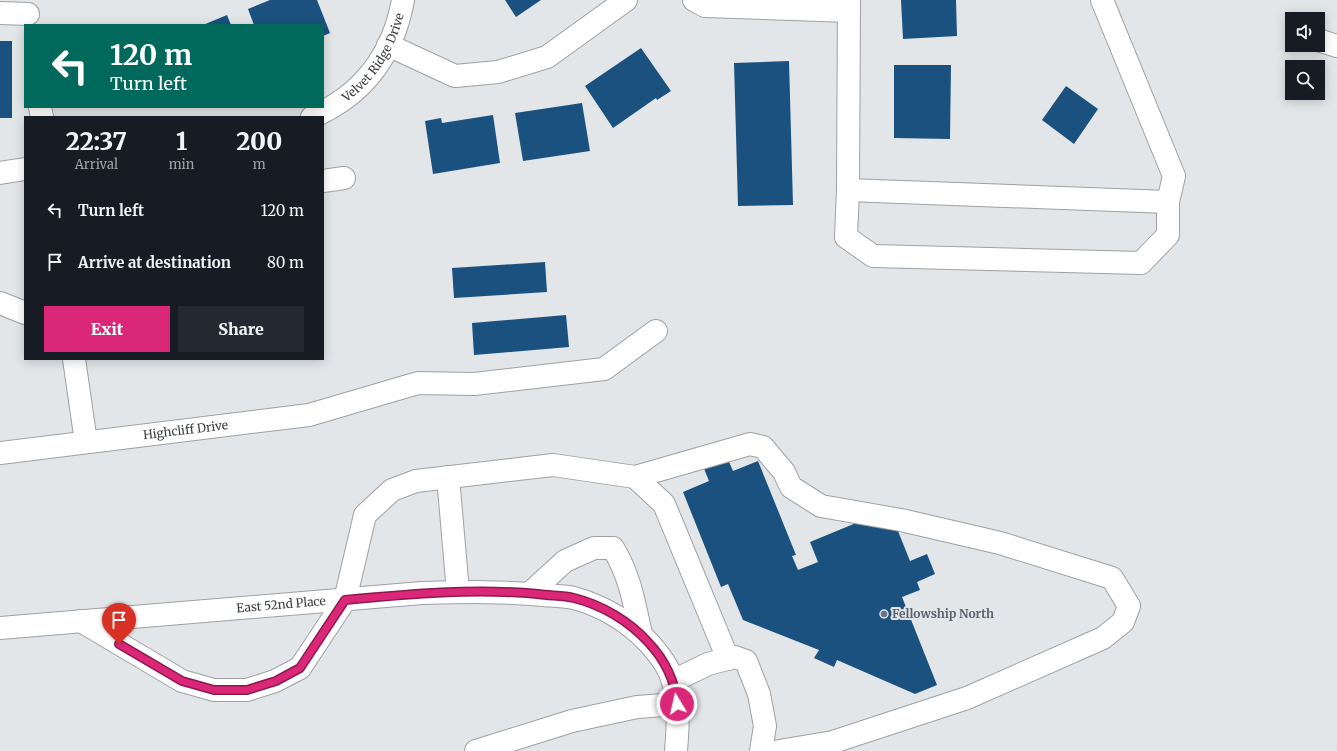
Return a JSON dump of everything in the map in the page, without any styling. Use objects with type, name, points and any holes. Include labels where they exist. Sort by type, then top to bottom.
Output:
[{"type":"street","name":"Velvet Ridge Drive","points":[[314,116],[348,97],[367,79],[380,61],[388,45],[395,29],[403,0]]},
{"type":"street","points":[[388,45],[455,76],[498,72],[547,57],[626,0]]},
{"type":"street","points":[[694,0],[705,6],[849,5],[848,190],[846,237],[873,256],[1141,263],[1168,235],[1168,202],[1174,176],[1102,0]]},
{"type":"street","points":[[0,13],[28,13]]},
{"type":"street","points":[[1325,42],[1337,46]]},
{"type":"street","points":[[0,173],[24,169]]},
{"type":"street","points":[[324,181],[344,178]]},
{"type":"street","points":[[848,190],[1168,202]]},
{"type":"street","points":[[0,303],[24,313]]},
{"type":"street","name":"Highcliff Drive","points":[[0,453],[309,414],[418,383],[474,384],[604,370],[656,331]]},
{"type":"street","points":[[74,360],[86,442]]},
{"type":"street","points":[[81,621],[182,681],[214,690],[247,690],[276,681],[300,668],[345,600],[366,515],[392,490],[416,481],[553,465],[635,478],[750,444],[763,447],[784,472],[792,487],[821,506],[901,520],[992,541],[1112,578],[1128,606],[1123,622],[1103,638],[967,698],[834,742],[779,751]]},
{"type":"street","points":[[448,477],[458,592]]},
{"type":"street","points":[[635,478],[664,504],[728,659]]},
{"type":"street","points":[[530,594],[565,561],[594,548],[613,548],[623,564],[631,585],[641,634]]},
{"type":"street","name":"East 52nd Place","points":[[0,628],[458,592],[530,594],[573,598],[596,606],[627,622],[658,652],[673,680],[677,704],[678,727],[676,751]]},
{"type":"street","points":[[673,680],[708,664],[735,657],[746,661],[759,694],[765,726],[761,751]]},
{"type":"street","points":[[476,751],[572,721],[637,707],[677,704]]},
{"type":"building","points":[[270,0],[317,0],[330,33],[324,36],[324,24],[254,24],[248,9]]},
{"type":"building","points":[[505,0],[541,0],[516,17]]},
{"type":"building","points":[[901,0],[956,0],[957,36],[903,39]]},
{"type":"building","points":[[227,15],[231,24],[205,24]]},
{"type":"building","points":[[0,41],[12,41],[12,118],[0,118]]},
{"type":"building","points":[[641,48],[671,91],[657,100],[656,98],[613,128],[585,86]]},
{"type":"building","points":[[789,61],[793,205],[738,206],[734,63]]},
{"type":"building","points":[[894,65],[951,65],[950,139],[894,138]]},
{"type":"building","points":[[1066,86],[1098,109],[1074,144],[1042,120]]},
{"type":"building","points":[[582,103],[590,151],[523,161],[515,113]]},
{"type":"building","points":[[493,115],[500,163],[433,174],[425,121],[441,118],[442,123]]},
{"type":"building","points":[[545,262],[547,292],[454,298],[452,268]]},
{"type":"building","points":[[566,315],[569,347],[474,355],[472,323]]},
{"type":"building","points":[[727,457],[733,471],[758,461],[796,555],[792,556],[798,570],[818,562],[810,542],[873,516],[896,526],[910,561],[927,554],[935,574],[917,582],[920,590],[902,597],[937,685],[915,694],[837,660],[834,667],[814,658],[819,650],[743,620],[728,584],[721,587],[683,492],[709,481],[703,466]]},
{"type":"place","name":"Fellowship North","points":[[884,614]]},
{"type":"route","points":[[119,644],[182,681],[214,690],[247,690],[276,681],[300,668],[345,600],[422,593],[476,591],[516,592],[559,596],[573,598],[596,606],[627,622],[641,634],[658,652],[671,675],[677,704]]}]
